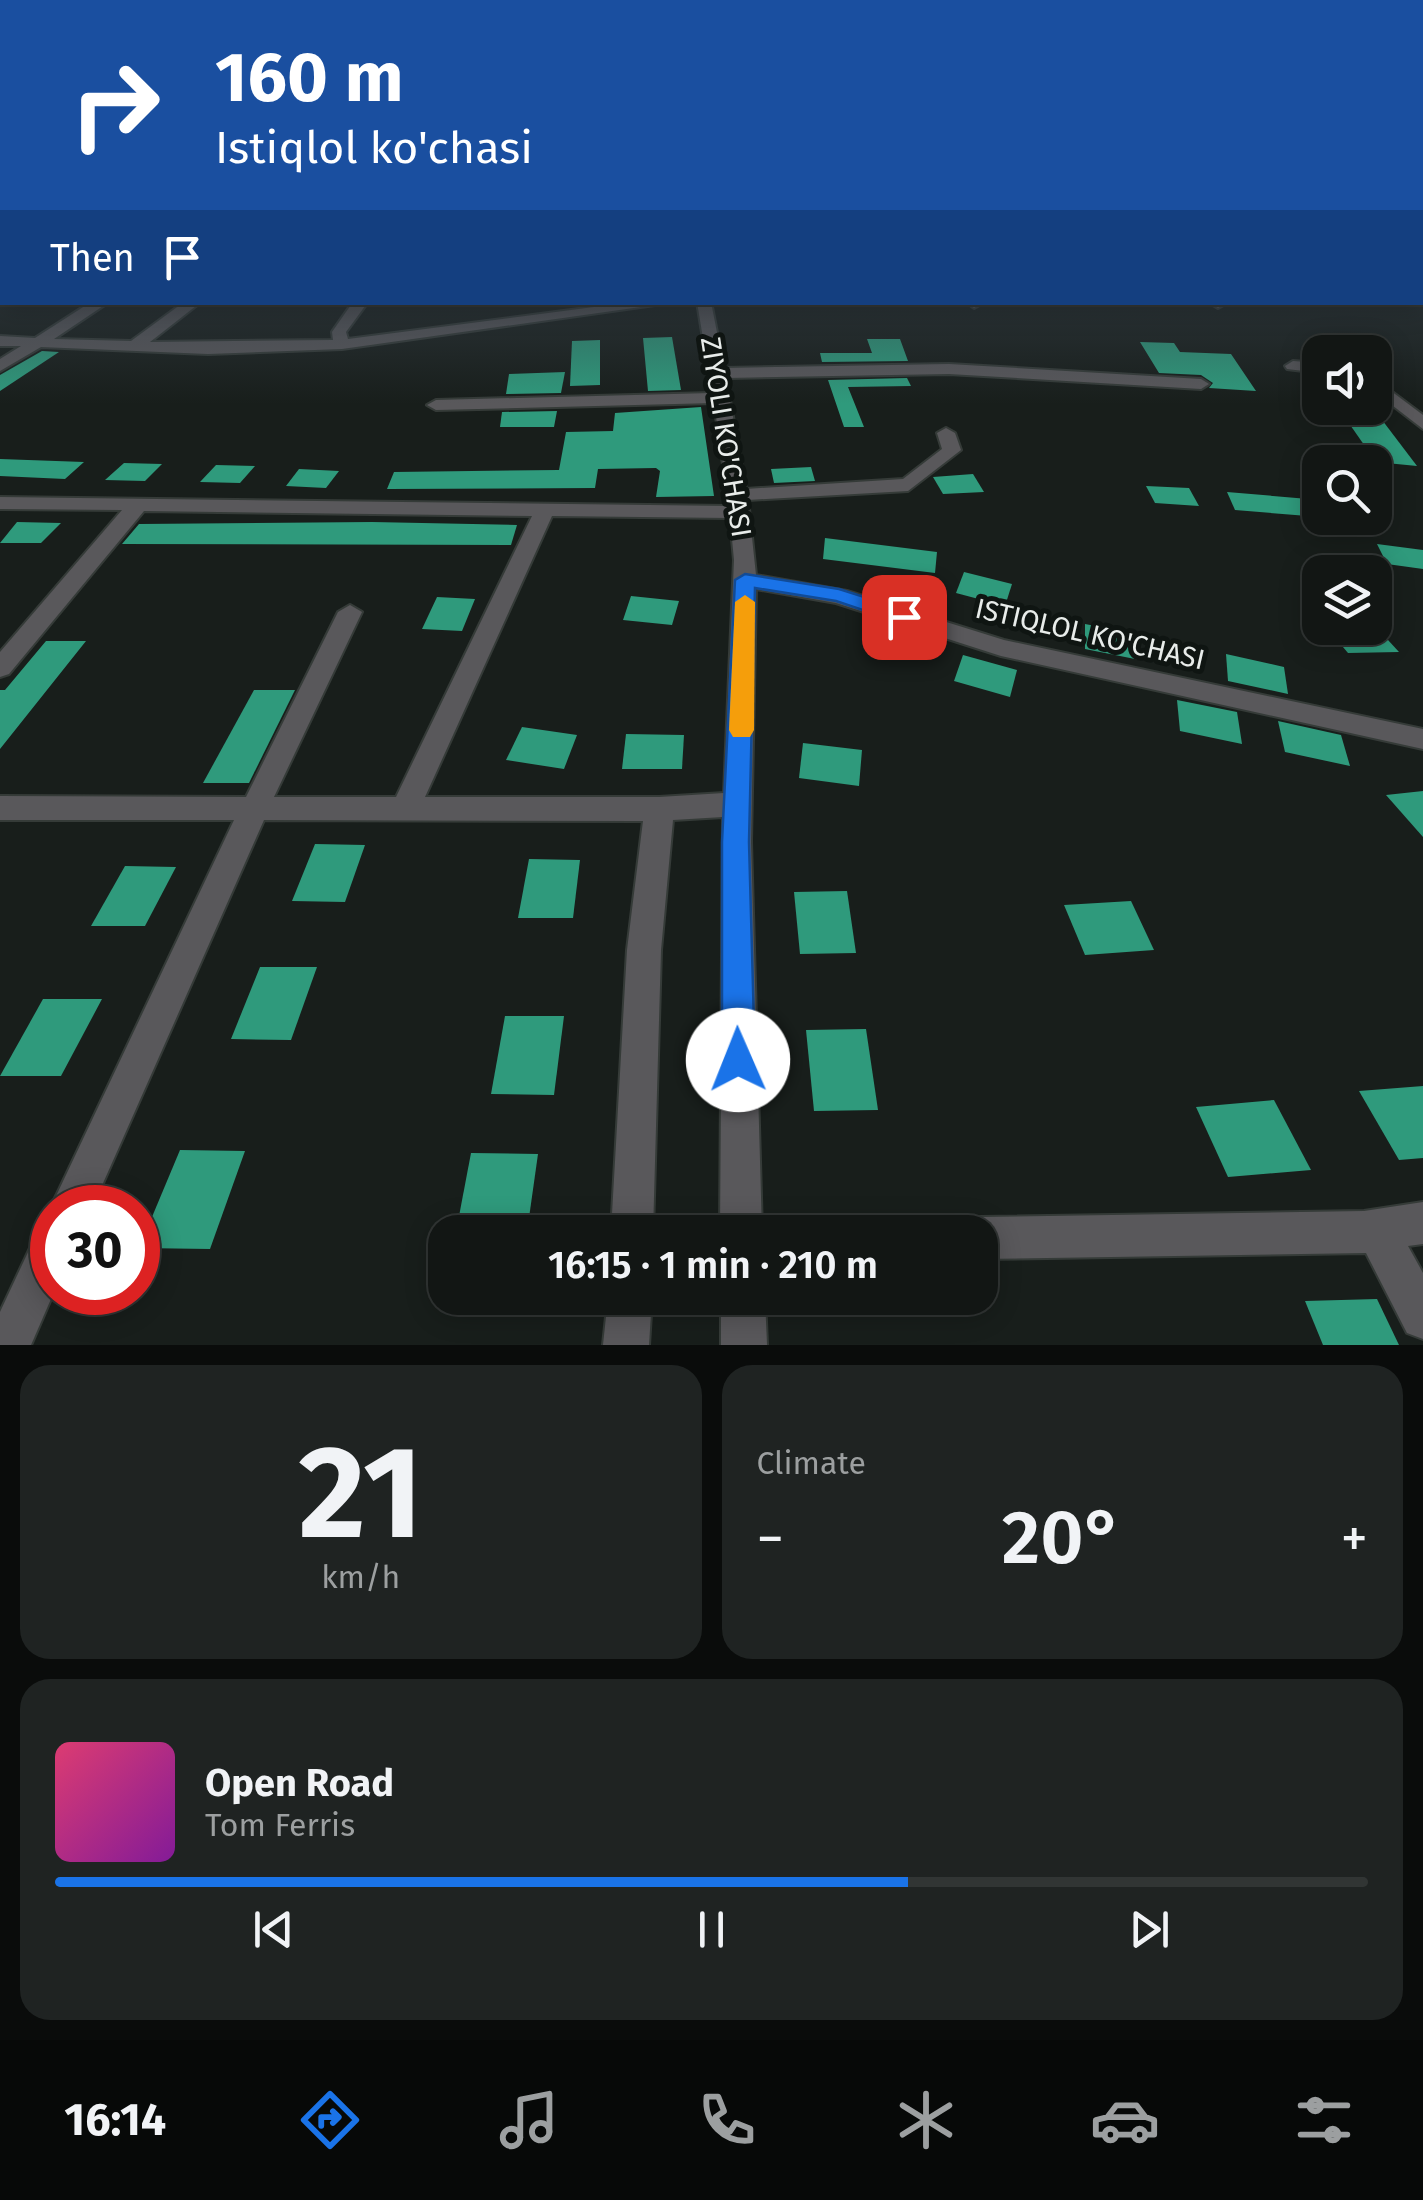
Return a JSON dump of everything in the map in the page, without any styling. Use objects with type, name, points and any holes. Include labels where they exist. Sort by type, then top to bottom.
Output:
[{"type":"street","points":[[0,366],[97,305]]},
{"type":"street","points":[[136,346],[190,305]]},
{"type":"street","points":[[342,344],[340,332],[359,305]]},
{"type":"street","points":[[0,341],[208,348],[342,344],[645,305]]},
{"type":"street","name":"ZIYOLI KO'CHASI","points":[[705,305],[739,504],[745,580],[737,804],[741,1215]]},
{"type":"street","points":[[1293,366],[1302,367]]},
{"type":"street","points":[[436,405],[949,369],[1201,384]]},
{"type":"street","points":[[1392,398],[1423,424]]},
{"type":"street","points":[[0,503],[544,510],[739,504],[908,484],[952,450],[946,433]]},
{"type":"street","points":[[0,668],[138,505]]},
{"type":"street","points":[[405,808],[544,510]]},
{"type":"street","name":"ISTIQLOL KO'CHASI","points":[[745,580],[839,596],[1001,648],[1423,739]]},
{"type":"street","points":[[82,1185],[255,807],[350,612]]},
{"type":"street","points":[[0,808],[659,809],[737,804]]},
{"type":"street","points":[[633,1215],[644,950],[659,809]]},
{"type":"street","points":[[998,1238],[1378,1230],[1423,1223]]},
{"type":"street","points":[[1378,1230],[1423,1317]]},
{"type":"street","points":[[8,1345],[30,1296]]},
{"type":"street","points":[[626,1345],[629,1315]]},
{"type":"street","points":[[743,1315],[744,1345]]},
{"type":"building","points":[[672,337],[681,390],[648,391],[643,338]]},
{"type":"building","points":[[867,339],[900,339],[908,361],[822,362],[820,353],[872,353]]},
{"type":"building","points":[[600,340],[600,385],[570,386],[572,341]]},
{"type":"building","points":[[1140,342],[1174,343],[1180,352],[1231,354],[1256,391],[1209,388],[1213,383],[1201,375],[1159,373]]},
{"type":"building","points":[[42,351],[59,352],[0,391],[0,375]]},
{"type":"building","points":[[565,372],[561,393],[506,394],[509,374]]},
{"type":"building","points":[[907,378],[911,386],[848,387],[864,427],[844,427],[828,380]]},
{"type":"building","points":[[701,407],[714,496],[656,497],[660,471],[656,468],[598,469],[595,488],[387,489],[394,472],[559,470],[566,432],[613,431],[615,413]]},
{"type":"building","points":[[557,411],[554,427],[500,427],[502,412]]},
{"type":"building","points":[[1350,425],[1386,425],[1417,466],[1392,464],[1392,445],[1364,445]]},
{"type":"building","points":[[0,459],[84,462],[65,479],[0,476]]},
{"type":"building","points":[[124,463],[162,464],[145,481],[105,480]]},
{"type":"building","points":[[216,465],[255,466],[240,483],[200,482]]},
{"type":"building","points":[[811,467],[815,481],[774,483],[771,469]]},
{"type":"building","points":[[299,469],[339,471],[326,488],[286,486]]},
{"type":"building","points":[[973,474],[984,492],[943,494],[933,477]]},
{"type":"building","points":[[1146,486],[1189,488],[1199,506],[1155,503]]},
{"type":"building","points":[[1227,492],[1302,498],[1302,516],[1235,510]]},
{"type":"building","points":[[17,522],[61,523],[41,543],[0,543]]},
{"type":"building","points":[[139,524],[517,525],[511,545],[122,544]]},
{"type":"building","points":[[825,538],[937,552],[935,573],[823,559]]},
{"type":"building","points":[[1377,544],[1423,550],[1423,569],[1392,565],[1392,555],[1382,555]]},
{"type":"building","points":[[964,572],[1012,584],[1005,606],[956,593]]},
{"type":"building","points":[[631,596],[679,601],[672,625],[623,620]]},
{"type":"building","points":[[437,597],[475,599],[462,631],[422,629]]},
{"type":"building","points":[[1085,624],[1138,634],[1140,660],[1085,649]]},
{"type":"building","points":[[46,641],[86,641],[0,749],[0,690],[5,690]]},
{"type":"building","points":[[1392,644],[1399,652],[1348,653],[1341,645]]},
{"type":"building","points":[[1226,654],[1284,667],[1288,694],[1228,681]]},
{"type":"building","points":[[963,655],[1017,670],[1010,697],[954,681]]},
{"type":"building","points":[[254,690],[295,690],[249,783],[203,783]]},
{"type":"building","points":[[1177,700],[1237,712],[1242,744],[1180,731]]},
{"type":"building","points":[[1278,721],[1341,735],[1350,766],[1285,752]]},
{"type":"building","points":[[522,727],[577,735],[564,769],[506,760]]},
{"type":"building","points":[[626,734],[684,735],[682,769],[622,769]]},
{"type":"building","points":[[803,743],[862,750],[859,786],[799,778]]},
{"type":"building","points":[[1423,791],[1423,837],[1386,795]]},
{"type":"building","points":[[315,844],[365,845],[345,902],[292,901]]},
{"type":"building","points":[[529,859],[580,860],[573,918],[518,918]]},
{"type":"building","points":[[125,866],[176,867],[145,926],[91,926]]},
{"type":"building","points":[[847,891],[856,953],[800,954],[794,892]]},
{"type":"building","points":[[1131,901],[1154,950],[1085,955],[1064,905]]},
{"type":"building","points":[[260,967],[317,967],[291,1040],[231,1039]]},
{"type":"building","points":[[43,999],[102,999],[61,1076],[0,1076]]},
{"type":"building","points":[[505,1016],[564,1016],[554,1095],[491,1094]]},
{"type":"building","points":[[866,1029],[878,1110],[814,1111],[806,1030]]},
{"type":"building","points":[[1423,1086],[1423,1158],[1399,1160],[1359,1091]]},
{"type":"building","points":[[1274,1100],[1311,1170],[1228,1177],[1196,1107]]},
{"type":"building","points":[[180,1150],[245,1151],[210,1249],[160,1248],[160,1198]]},
{"type":"building","points":[[471,1153],[538,1154],[529,1215],[459,1215]]},
{"type":"building","points":[[1377,1299],[1399,1345],[1323,1345],[1305,1301]]},
{"type":"slow traffic","points":[[742,730],[745,602]]},
{"type":"route","points":[[738,1060],[736,842],[745,580],[839,596],[904,617]]}]
